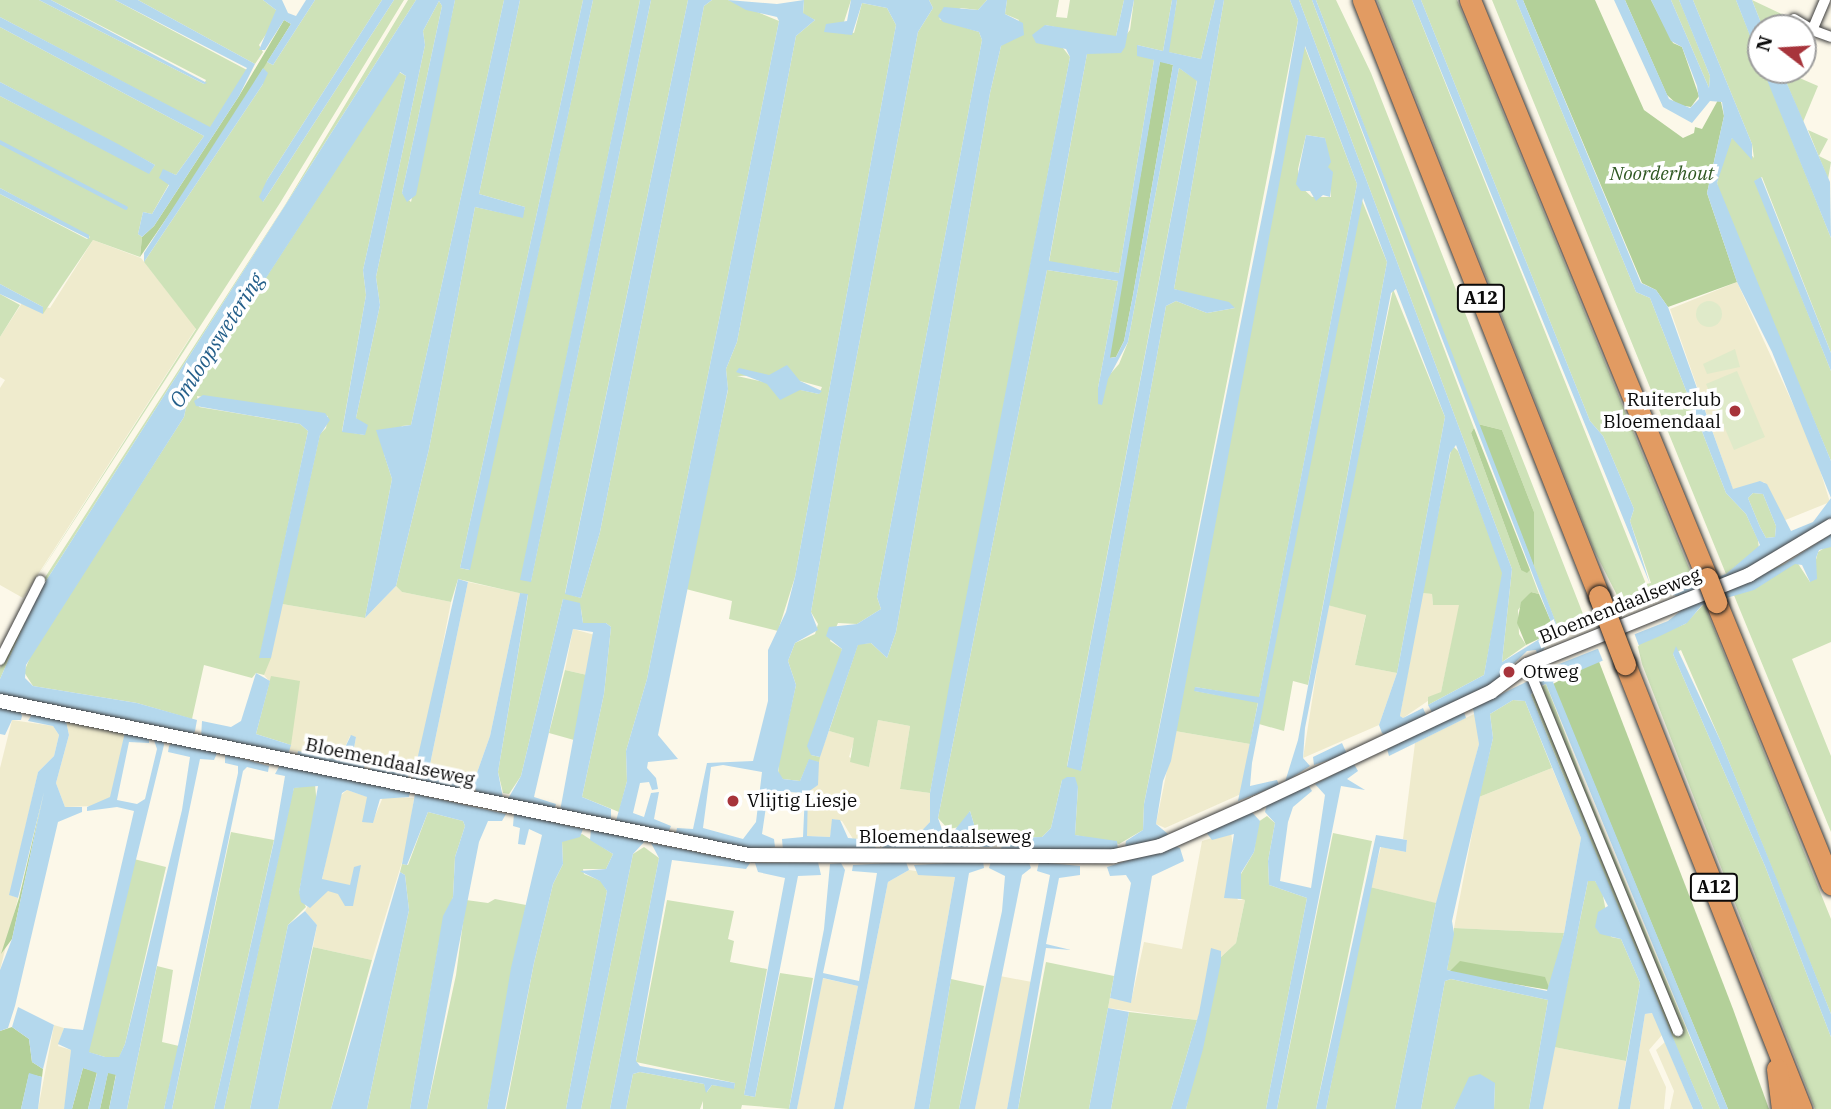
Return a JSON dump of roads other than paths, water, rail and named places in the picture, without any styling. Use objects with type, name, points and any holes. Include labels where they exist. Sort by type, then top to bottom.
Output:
[{"type":"highway","name":"A12","points":[[1363,0],[1801,1109]]},
{"type":"highway","points":[[1470,0],[1831,884]]},
{"type":"highway","name":"A12","points":[[1772,1032],[1782,1109]]},
{"type":"street","points":[[1817,18],[1825,0]]},
{"type":"street","name":"Bloemendaalseweg","points":[[1,701],[748,855],[1114,856],[1160,846],[1256,803],[1491,692],[1537,661],[1749,575],[1831,526]]},
{"type":"street","points":[[0,660],[40,582]]},
{"type":"street","points":[[1537,661],[1678,1031]]},
{"type":"water","points":[[39,0],[51,0],[207,83],[204,84]]},
{"type":"water","points":[[115,0],[138,0],[255,64],[239,96],[154,226],[142,237],[138,234],[143,212],[152,214],[169,185],[159,178],[163,169],[176,175],[204,136],[0,27],[0,17],[210,127],[247,68]]},
{"type":"water","points":[[263,0],[282,0],[288,13],[296,16],[306,0],[315,0],[273,65],[267,62],[291,24],[284,20],[265,50],[259,50],[276,10]]},
{"type":"water","points":[[382,0],[394,0],[263,202],[259,197],[267,180]]},
{"type":"water","name":"Omloopswetering","points":[[416,0],[455,0],[416,195],[407,202],[402,193],[442,6],[439,1],[423,31],[425,45],[376,277],[380,305],[356,418],[368,425],[365,435],[342,432],[366,295],[363,270],[406,76],[400,72],[188,398],[184,417],[26,665],[25,678],[33,686],[137,703],[197,720],[195,731],[192,736],[0,697],[0,679],[37,595]]},
{"type":"water","points":[[504,0],[520,0],[479,194],[525,207],[523,218],[475,207],[429,449],[396,586],[365,618],[392,479],[376,430],[411,425]]},
{"type":"water","points":[[583,0],[593,0],[470,570],[460,568]]},
{"type":"water","points":[[640,0],[651,0],[531,582],[520,580]]},
{"type":"water","points":[[688,0],[712,0],[704,6],[600,532],[581,598],[565,594]]},
{"type":"water","points":[[728,0],[777,4],[804,0],[803,13],[815,20],[796,36],[737,342],[726,369],[728,389],[658,735],[678,759],[648,762],[647,768],[656,778],[658,789],[652,790],[649,782],[640,783],[633,813],[644,817],[651,793],[659,792],[654,819],[671,826],[668,833],[616,821],[627,781],[626,751],[647,679],[779,21],[777,17],[746,10]]},
{"type":"water","points":[[851,0],[929,0],[933,8],[918,32],[840,445],[811,612],[818,630],[795,643],[788,661],[796,685],[778,771],[783,779],[800,781],[809,759],[819,762],[818,785],[808,792],[807,836],[830,837],[832,819],[840,820],[848,838],[871,840],[876,848],[783,851],[782,839],[803,837],[805,793],[773,791],[767,800],[762,834],[774,839],[775,847],[757,850],[676,833],[677,828],[693,829],[707,763],[753,761],[768,701],[768,650],[786,612],[795,577],[896,25],[887,8],[862,3],[852,35],[824,32],[826,24],[847,21]],"holes":[[[723,765],[762,772],[756,822],[743,839],[703,828],[711,767]]]},
{"type":"water","points":[[987,0],[1007,0],[1005,14],[1023,23],[1024,35],[1001,46],[990,93],[896,632],[887,658],[871,643],[858,645],[820,757],[811,755],[807,746],[842,649],[826,636],[829,627],[857,624],[881,609],[877,597],[982,40],[979,32],[943,22],[938,16],[944,7],[978,10]]},
{"type":"water","points":[[1124,0],[1134,0],[1125,47],[1121,53],[1087,54],[1049,261],[1119,273],[1154,60],[1137,56],[1137,45],[1163,51],[1172,0],[1177,0],[1169,52],[1201,59],[1215,0],[1224,0],[1174,289],[1229,302],[1235,308],[1207,313],[1176,301],[1166,306],[1081,771],[1067,767],[1197,81],[1179,68],[1128,342],[1108,379],[1102,405],[1098,404],[1098,388],[1118,281],[1047,270],[938,818],[945,838],[964,840],[954,831],[970,811],[976,831],[991,838],[993,847],[882,848],[887,840],[915,838],[930,822],[930,793],[949,686],[1070,57],[1066,49],[1036,43],[1032,35],[1045,25],[1116,36]],"holes":[[[1160,62],[1173,65],[1124,341],[1116,357],[1110,358]]]},
{"type":"water","points":[[1290,0],[1299,0],[1512,569],[1502,662],[1554,630],[1312,0],[1316,0],[1558,628],[1649,594],[1694,586],[1726,574],[1760,545],[1746,514],[1726,493],[1650,298],[1636,292],[1516,0],[1523,0],[1641,283],[1656,290],[1668,307],[1733,489],[1760,481],[1767,484],[1791,531],[1813,522],[1831,498],[1831,518],[1742,572],[1681,597],[1669,594],[1546,644],[1543,651],[1549,666],[1554,666],[1668,621],[1684,608],[1783,565],[1831,534],[1831,547],[1819,550],[1816,558],[1817,579],[1810,582],[1802,565],[1795,564],[1754,590],[1702,605],[1687,623],[1553,682],[1728,1109],[1720,1109],[1546,684],[1540,686],[1536,677],[1541,671],[1536,650],[1527,651],[1491,686],[1433,714],[1428,705],[1484,675],[1502,573],[1456,445],[1450,453],[1400,716],[1403,718],[1423,708],[1427,717],[1387,736],[1382,733],[1379,725],[1397,673],[1445,417],[1396,289],[1391,293],[1305,728],[1303,758],[1310,766],[1285,782],[1298,740],[1387,262],[1363,198],[1252,763],[1250,786],[1277,780],[1279,785],[1238,801],[1258,703],[1194,691],[1195,687],[1259,697],[1357,184],[1305,46],[1171,761],[1163,781],[1156,824],[1168,834],[1165,839],[1125,848],[1126,841],[1143,830],[1144,804],[1275,152],[1298,20]],"holes":[[[1753,493],[1763,494],[1776,526],[1775,537],[1766,538],[1748,498]]]},
{"type":"water","points":[[1412,0],[1421,0],[1590,421],[1603,436],[1634,509],[1630,521],[1650,584]]},
{"type":"water","points":[[1614,0],[1625,0],[1669,99],[1690,108],[1699,99],[1697,86],[1682,47],[1671,41],[1651,0],[1671,0],[1709,88],[1710,76],[1679,0],[1693,0],[1752,144],[1752,160],[1732,138],[1717,183],[1831,461],[1831,498],[1772,352],[1737,282],[1707,193],[1724,116],[1722,102],[1710,101],[1692,123],[1663,107]]},
{"type":"water","points":[[1736,0],[1752,0],[1758,14],[1747,14],[1747,28]]},
{"type":"water","points":[[263,68],[268,73],[263,84],[144,262],[144,253]]},
{"type":"water","points":[[0,82],[155,165],[149,174],[0,96]]},
{"type":"water","points":[[1769,84],[1787,84],[1830,182],[1831,238]]},
{"type":"water","points":[[1306,135],[1325,138],[1331,162],[1328,167],[1333,172],[1330,197],[1323,195],[1316,201],[1310,191],[1301,191],[1296,184]]},
{"type":"water","points":[[1761,177],[1831,353],[1831,371],[1754,181]]},
{"type":"water","points":[[0,188],[89,235],[89,239],[0,194]]},
{"type":"water","points":[[0,284],[43,307],[43,314],[0,294]]},
{"type":"water","points":[[787,365],[800,381],[822,391],[819,394],[800,390],[780,400],[767,384],[736,372],[739,368],[769,375]]},
{"type":"water","points":[[203,395],[325,413],[330,420],[320,435],[271,658],[259,658],[308,431],[300,424],[196,406],[194,401]]},
{"type":"water","points":[[458,579],[468,582],[428,774],[464,782],[456,790],[413,778]]},
{"type":"water","points":[[520,593],[528,594],[498,772],[503,798],[478,795],[473,784],[490,736]]},
{"type":"water","points":[[563,599],[580,603],[583,623],[606,623],[611,627],[604,694],[582,797],[611,809],[611,820],[560,811],[593,632],[573,629],[534,797],[556,804],[554,810],[508,799],[521,776]]},
{"type":"water","points":[[1676,646],[1721,742],[1831,1014],[1831,1037],[1765,866],[1673,654]]},
{"type":"water","points":[[256,673],[270,681],[256,734],[291,745],[288,755],[201,738],[202,721],[231,727],[241,721]]},
{"type":"water","points":[[1530,680],[1534,689],[1531,695],[1559,765],[1703,1109],[1693,1109],[1652,1013],[1645,1014],[1630,1109],[1618,1109],[1640,983],[1621,939],[1600,934],[1595,927],[1598,912],[1608,906],[1595,881],[1588,881],[1543,1109],[1529,1109],[1548,1000],[1451,979],[1445,981],[1421,1109],[1395,1109],[1436,903],[1479,744],[1473,708]],"holes":[[[1513,700],[1525,701],[1581,838],[1564,933],[1547,991],[1447,970],[1454,934],[1452,921],[1493,738],[1490,714]]]},
{"type":"water","points":[[0,708],[20,711],[22,716],[21,720],[12,720],[5,735],[0,734]]},
{"type":"water","points":[[1464,712],[1466,718],[1389,756],[1387,749]]},
{"type":"water","points":[[32,714],[66,721],[69,735],[56,783],[65,807],[82,807],[82,812],[58,822],[15,1006],[8,1028],[0,1031],[0,970],[12,939],[44,792],[18,898],[9,895],[38,772],[54,756],[59,735],[53,726],[28,721]]},
{"type":"water","points":[[125,732],[149,739],[149,743],[129,742],[117,800],[137,804],[145,799],[157,749],[154,740],[163,740],[164,745],[89,1052],[105,1057],[119,1057],[125,1044],[182,810],[190,757],[168,752],[169,746],[173,742],[218,751],[214,760],[200,759],[127,1109],[109,1109],[116,1075],[108,1073],[100,1109],[88,1109],[97,1073],[83,1068],[72,1109],[64,1109],[71,1050],[58,1044],[64,1028],[83,1030],[134,811],[117,807],[87,811],[87,807],[110,797]]},
{"type":"water","points":[[351,735],[356,737],[352,759],[365,761],[364,769],[297,756],[298,751],[339,760]]},
{"type":"water","points":[[1342,743],[1347,754],[1314,765],[1313,757]]},
{"type":"water","points":[[225,754],[269,766],[268,772],[247,767],[243,771],[172,1109],[164,1109],[238,773],[238,766],[225,763]]},
{"type":"water","points":[[371,763],[409,770],[408,778],[370,773]]},
{"type":"water","points":[[1354,764],[1358,771],[1347,779],[1365,790],[1341,786],[1277,1109],[1266,1109],[1307,898],[1269,885],[1268,861],[1275,823],[1265,812],[1267,804],[1309,786],[1312,791],[1293,807],[1288,822],[1280,881],[1311,888],[1325,795],[1315,784]]},
{"type":"water","points":[[280,765],[410,792],[409,797],[380,799],[373,823],[362,822],[367,797],[347,790],[342,793],[322,879],[350,885],[354,867],[361,865],[353,906],[345,906],[338,894],[328,891],[310,908],[301,902],[299,892],[318,786],[294,788],[224,1109],[214,1109],[274,841],[285,776],[275,774]]},
{"type":"water","points":[[1075,777],[1078,787],[1075,835],[1117,841],[1118,850],[1001,850],[1003,838],[1042,837],[1051,828],[1062,780]]},
{"type":"water","points":[[415,794],[506,814],[502,821],[488,821],[479,842],[427,1109],[410,1109],[443,916],[453,897],[455,857],[465,826],[463,821],[428,812],[407,865],[402,864]]},
{"type":"water","points":[[1250,810],[1260,821],[1254,852],[1241,873],[1241,899],[1224,898],[1234,834],[1212,840],[1206,832]]},
{"type":"water","points":[[514,813],[583,829],[580,837],[562,842],[563,864],[553,884],[534,963],[505,1109],[487,1109],[511,968],[542,835],[529,829],[525,845],[518,844],[520,828],[513,826]]},
{"type":"water","points":[[591,829],[645,841],[633,854],[581,1109],[566,1109],[607,891],[600,881],[580,871],[606,869],[613,854],[590,840]]},
{"type":"water","points":[[1376,835],[1407,840],[1406,852],[1380,847],[1326,1109],[1316,1109]]},
{"type":"water","points":[[651,843],[750,863],[746,869],[672,860],[636,1061],[640,1066],[735,1083],[734,1089],[712,1085],[706,1093],[704,1084],[640,1072],[633,1074],[626,1109],[610,1109],[659,858]]},
{"type":"water","points":[[1174,846],[1180,848],[1184,861],[1152,876],[1131,1003],[1110,998],[1131,883],[1126,875],[1110,876],[1107,867]]},
{"type":"water","points":[[983,861],[984,868],[969,873],[929,1109],[914,1109],[955,877],[918,875],[914,865]]},
{"type":"water","points":[[991,861],[1029,862],[1031,868],[1022,875],[975,1109],[959,1109],[1002,911],[1005,876],[989,868]]},
{"type":"water","points":[[818,862],[821,875],[798,876],[755,1097],[744,1095],[785,878],[758,872],[755,863]]},
{"type":"water","points":[[906,862],[909,870],[888,882],[843,1109],[834,1109],[858,986],[823,978],[797,1109],[789,1109],[824,929],[830,864],[841,863],[845,870],[823,973],[859,981],[877,873],[852,871],[853,865]]},
{"type":"water","points":[[1039,862],[1080,866],[1080,875],[1059,878],[1046,944],[1071,950],[1046,948],[1018,1109],[1007,1109],[1050,875],[1037,871]]},
{"type":"water","points":[[400,872],[405,875],[409,910],[367,1109],[331,1109]]},
{"type":"water","points":[[305,911],[317,925],[278,1109],[250,1109],[288,925]]},
{"type":"water","points":[[1211,948],[1221,951],[1221,962],[1203,1049],[1186,1109],[1171,1109],[1199,1013]]},
{"type":"water","points":[[18,1007],[54,1025],[43,1069],[32,1062],[29,1039],[12,1027]]},
{"type":"water","points":[[1108,1008],[1129,1012],[1111,1109],[1089,1109]]},
{"type":"water","points":[[29,1073],[42,1077],[38,1109],[21,1109]]},
{"type":"water","points":[[1480,1074],[1495,1083],[1494,1109],[1454,1109],[1469,1077]]},
{"type":"waterway","points":[[0,142],[126,208]]},
{"type":"place","name":"Ruiterclub Bloemendaal","points":[[1735,411]]},
{"type":"place","name":"Otweg","points":[[1509,672]]},
{"type":"place","name":"Vlijtig Liesje","points":[[733,801]]},
{"type":"park label","name":"Noorderhout","points":[[1662,174]]}]
